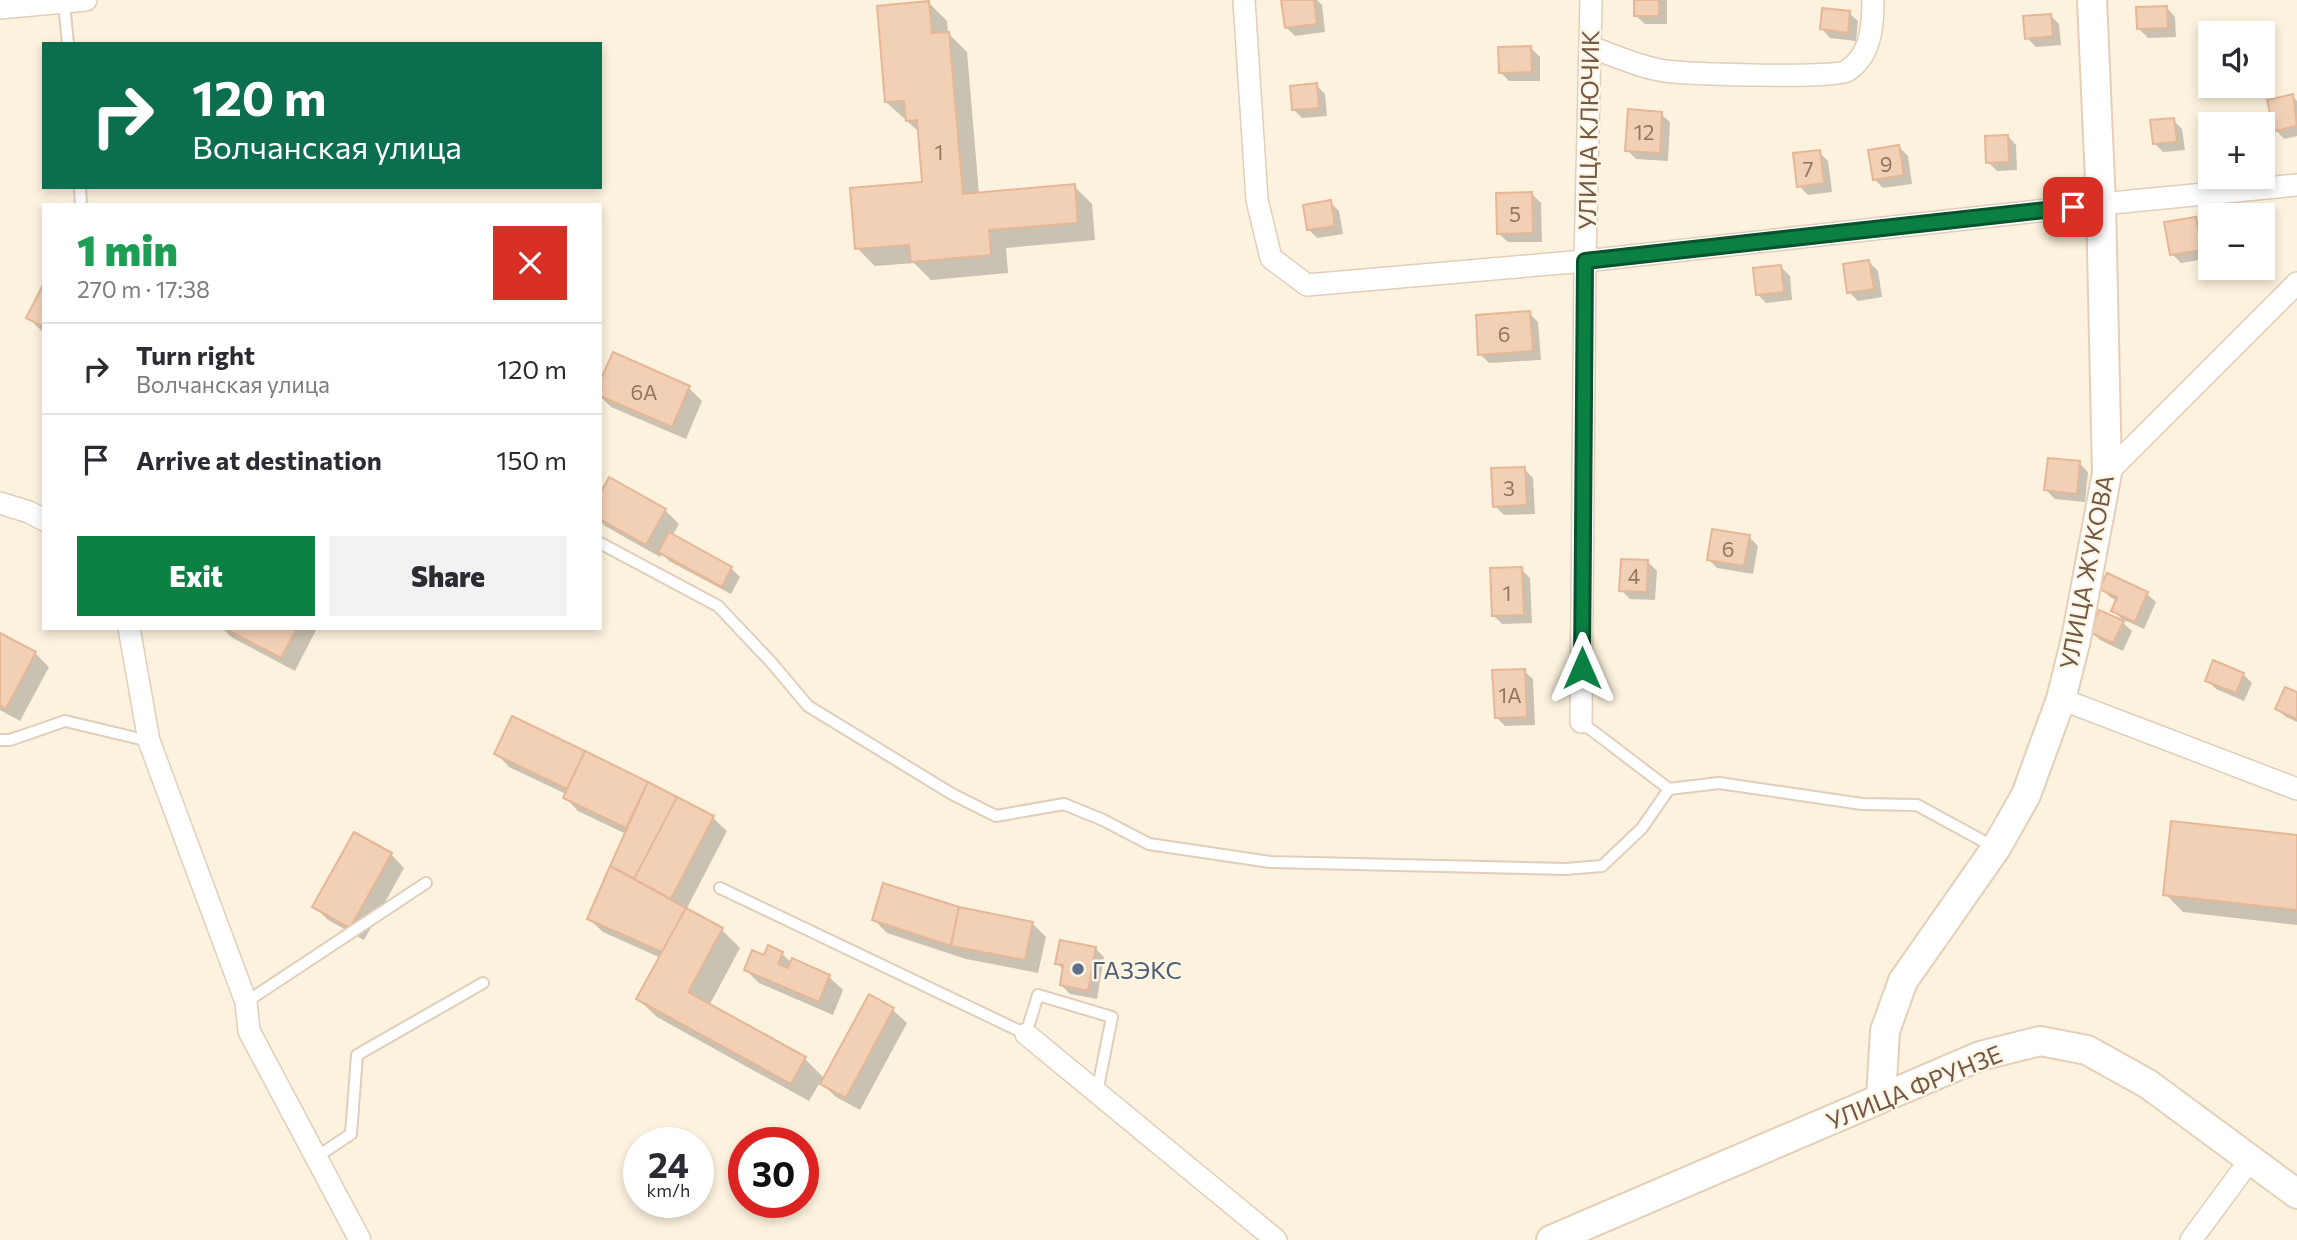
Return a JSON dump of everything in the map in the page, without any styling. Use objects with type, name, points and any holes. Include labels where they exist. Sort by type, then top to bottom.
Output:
[{"type":"main road","name":"УЛИЦА ЖУКОВА","points":[[1881,1098],[1885,1031],[1903,981],[1996,848],[2026,795],[2061,699],[2076,639],[2107,473],[2101,204],[2092,0]]},
{"type":"main road","name":"УЛИЦА ФРУНЗЕ","points":[[1550,1240],[1980,1056],[2040,1041],[2087,1049],[2148,1084],[2297,1194]]},
{"type":"street","points":[[1244,0],[1257,200],[1271,258],[1307,285],[1585,261],[2297,185]]},
{"type":"street","name":"УЛИЦА КЛЮЧИК","points":[[1581,722],[1585,261],[1591,0]]},
{"type":"street","points":[[1590,47],[1665,71],[1812,76],[1844,73],[1864,55],[1872,25],[1873,0]]},
{"type":"street","points":[[0,8],[75,1]]},
{"type":"street","points":[[2107,473],[2297,284]]},
{"type":"street","points":[[0,503],[42,519]]},
{"type":"street","points":[[129,630],[149,741],[246,1002],[249,1031],[360,1240]]},
{"type":"street","points":[[2061,699],[2297,789]]},
{"type":"street","points":[[1026,1034],[1276,1240]]},
{"type":"street","points":[[2191,1240],[2250,1160]]},
{"type":"lane","points":[[68,42],[75,1]]},
{"type":"lane","points":[[602,544],[718,606],[808,706],[951,794],[996,816],[1064,804],[1149,844],[1270,862],[1566,869],[1602,866],[1642,828],[1669,789]]},
{"type":"lane","points":[[0,740],[9,740],[65,720],[149,741]]},
{"type":"lane","points":[[1581,722],[1669,789],[1719,783],[1862,804],[1917,805],[1996,848]]},
{"type":"lane","points":[[246,1002],[426,883]]},
{"type":"lane","points":[[720,888],[1026,1034],[1038,995],[1112,1017],[1097,1092]]},
{"type":"lane","points":[[315,1158],[351,1134],[357,1055],[483,983]]},
{"type":"building","points":[[1281,0],[1314,0],[1317,24],[1285,28]]},
{"type":"building","points":[[1634,0],[1659,0],[1659,16],[1634,16]]},
{"type":"building","points":[[929,1],[932,33],[949,32],[963,194],[1075,184],[1078,223],[989,230],[991,255],[911,262],[909,245],[855,249],[850,188],[922,182],[917,120],[906,121],[904,101],[885,102],[877,6]]},
{"type":"building","points":[[2167,6],[2168,28],[2137,29],[2136,7]]},
{"type":"building","points":[[1822,8],[1850,11],[1848,33],[1820,29]]},
{"type":"building","points":[[2051,14],[2053,36],[2025,39],[2023,16]]},
{"type":"building","points":[[1531,46],[1532,72],[1499,73],[1498,47]]},
{"type":"building","points":[[1317,83],[1319,108],[1292,110],[1290,86]]},
{"type":"building","points":[[2293,94],[2297,126],[2275,131],[2275,112],[2270,112],[2267,100]]},
{"type":"building","points":[[1628,109],[1662,112],[1660,153],[1625,151]]},
{"type":"building","points":[[2174,118],[2177,142],[2153,144],[2150,120]]},
{"type":"building","points":[[2008,135],[2009,162],[1986,163],[1985,136]]},
{"type":"building","points":[[1899,145],[1904,175],[1873,180],[1868,150]]},
{"type":"building","points":[[1820,150],[1824,183],[1797,187],[1793,153]]},
{"type":"building","points":[[1532,192],[1533,233],[1497,234],[1496,193]]},
{"type":"building","points":[[1331,200],[1335,226],[1307,230],[1303,205]]},
{"type":"building","points":[[2196,217],[2198,251],[2170,255],[2164,222]]},
{"type":"building","points":[[1869,260],[1874,289],[1847,293],[1843,264]]},
{"type":"building","points":[[1781,265],[1784,292],[1756,295],[1753,268]]},
{"type":"building","points":[[42,287],[42,326],[26,318]]},
{"type":"building","points":[[1530,311],[1533,351],[1478,355],[1476,315]]},
{"type":"building","points":[[613,352],[690,386],[672,427],[602,397],[602,377]]},
{"type":"building","points":[[2048,458],[2080,461],[2077,494],[2044,490]]},
{"type":"building","points":[[1525,467],[1527,505],[1493,507],[1491,468]]},
{"type":"building","points":[[609,477],[666,509],[646,545],[602,520],[602,490]]},
{"type":"building","points":[[1712,529],[1750,535],[1744,566],[1707,560]]},
{"type":"building","points":[[669,532],[732,567],[722,587],[658,552]]},
{"type":"building","points":[[1621,559],[1648,560],[1647,592],[1619,591]]},
{"type":"building","points":[[1522,567],[1524,615],[1492,616],[1490,568]]},
{"type":"building","points":[[2107,573],[2148,592],[2135,622],[2111,611],[2117,597],[2099,589]]},
{"type":"building","points":[[2099,610],[2124,621],[2113,643],[2089,632]]},
{"type":"building","points":[[228,630],[296,630],[281,658]]},
{"type":"building","points":[[0,633],[36,652],[6,709],[0,705]]},
{"type":"building","points":[[2213,660],[2244,673],[2236,693],[2205,681]]},
{"type":"building","points":[[1525,669],[1527,717],[1495,718],[1492,670]]},
{"type":"building","points":[[2285,687],[2297,692],[2297,719],[2275,709]]},
{"type":"building","points":[[512,716],[585,751],[567,789],[494,754]]},
{"type":"building","points":[[585,751],[648,782],[626,828],[563,798]]},
{"type":"building","points":[[648,782],[677,797],[635,879],[610,866]]},
{"type":"building","points":[[677,797],[714,816],[671,899],[634,879]]},
{"type":"building","points":[[2171,821],[2297,835],[2297,910],[2163,895]]},
{"type":"building","points":[[354,832],[392,853],[350,928],[312,907]]},
{"type":"building","points":[[610,866],[686,908],[662,952],[587,919]]},
{"type":"building","points":[[883,883],[959,907],[951,946],[872,920]]},
{"type":"building","points":[[959,907],[1033,922],[1025,960],[951,946]]},
{"type":"building","points":[[686,908],[723,928],[688,992],[806,1057],[791,1084],[636,999]]},
{"type":"building","points":[[1060,940],[1096,947],[1088,991],[1060,985],[1063,965],[1055,964]]},
{"type":"building","points":[[768,945],[783,952],[778,964],[788,968],[792,958],[830,975],[819,1002],[744,970],[752,950],[764,955]]},
{"type":"building","points":[[869,994],[894,1008],[846,1098],[820,1084]]},
{"type":"place","name":"ГАЗЭКС","points":[[1078,969]]},
{"type":"route","points":[[1582,668],[1585,261],[2073,207]]}]
